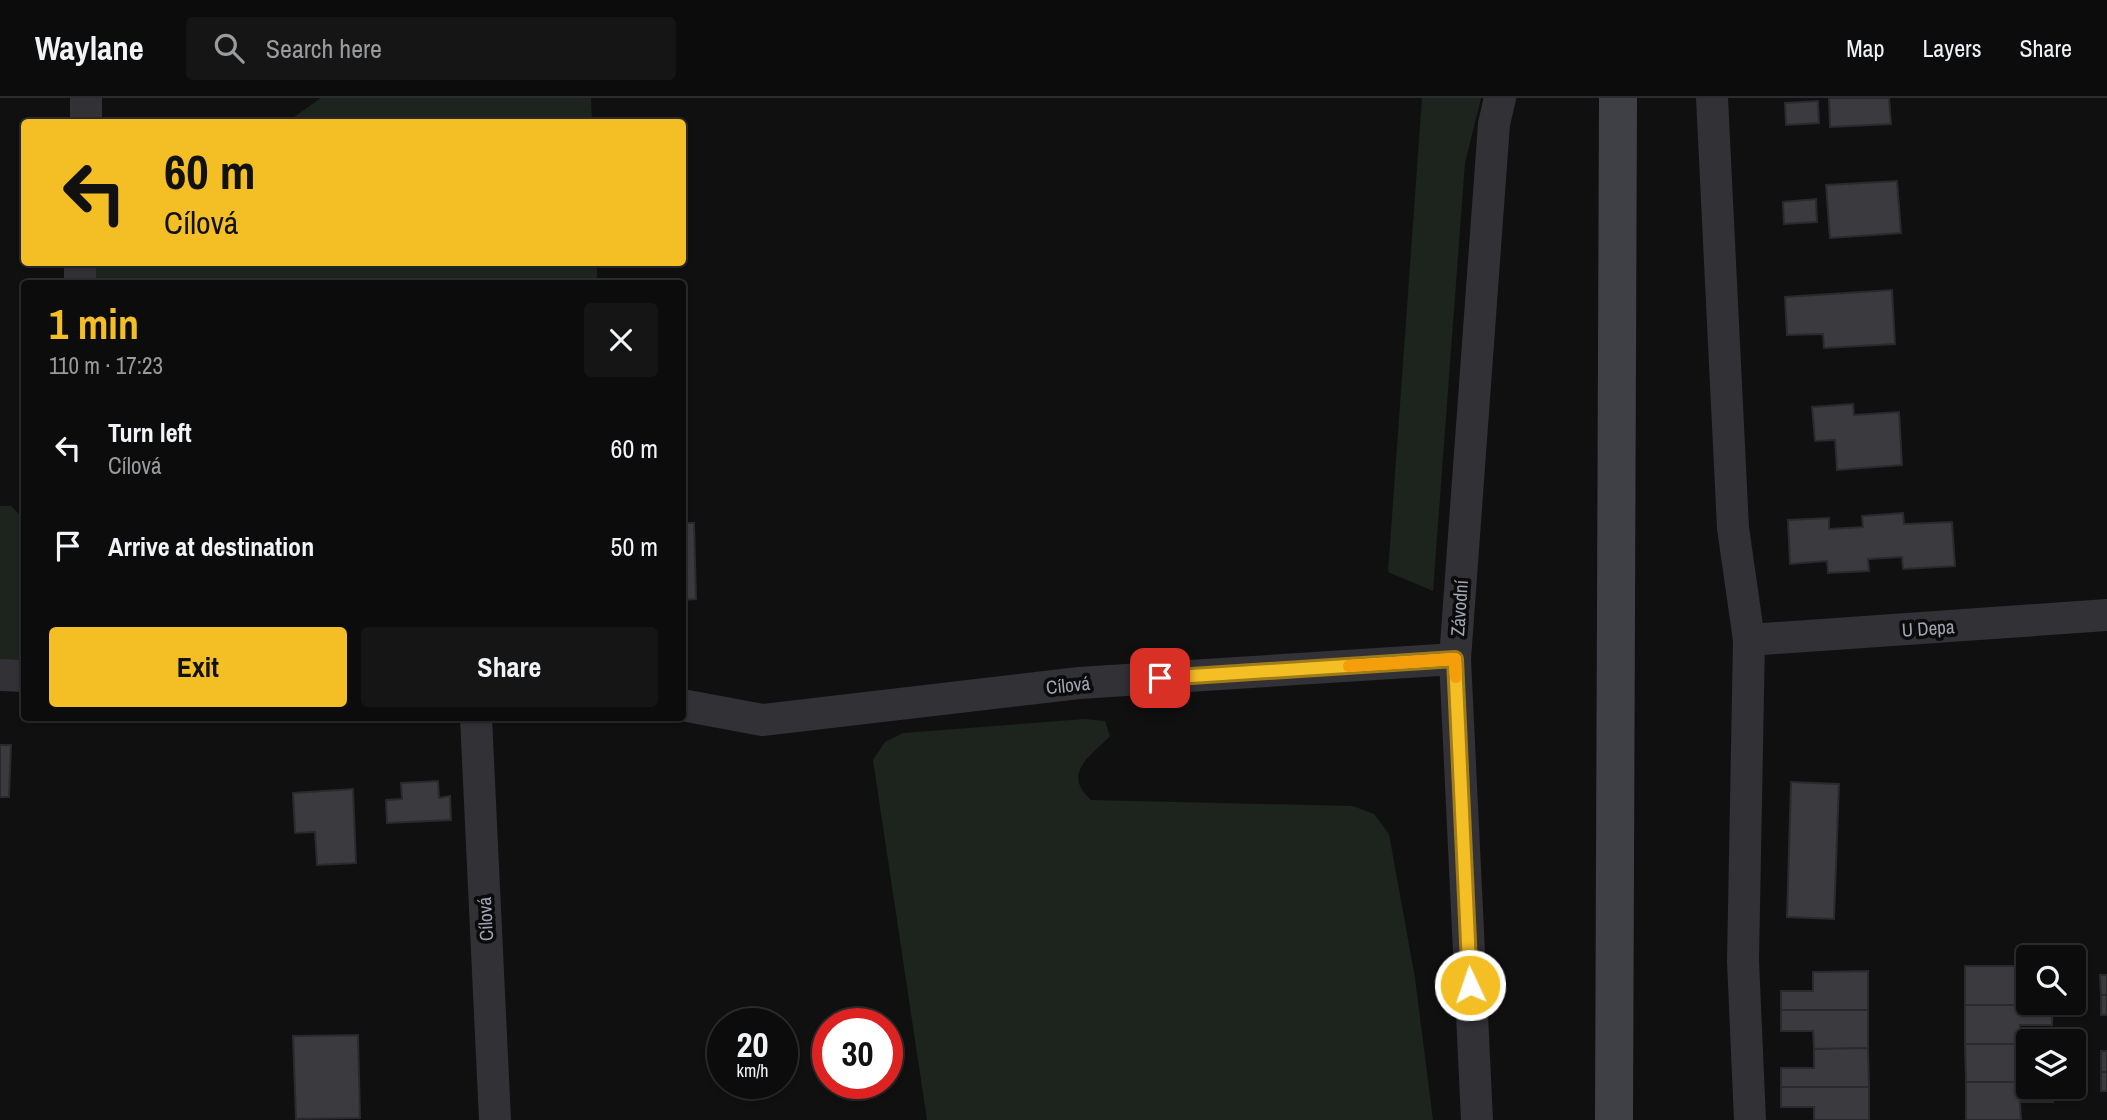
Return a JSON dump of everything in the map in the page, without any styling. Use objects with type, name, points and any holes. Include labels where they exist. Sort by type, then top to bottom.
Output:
[{"type":"main road","points":[[1614,1120],[1618,98]]},
{"type":"street","points":[[86,98],[86,119]]},
{"type":"street","name":"Závodní","points":[[1477,1120],[1455,659],[1494,124],[1500,98]]},
{"type":"street","points":[[1712,98],[1733,528],[1749,640],[1743,961],[1750,1120]]},
{"type":"street","name":"U Depa","points":[[1749,640],[2107,615]]},
{"type":"street","name":"Cílová","points":[[686,706],[762,720],[1079,683],[1455,659]]},
{"type":"street","points":[[0,675],[21,676]]},
{"type":"street","name":"Cílová","points":[[477,721],[495,1120]]},
{"type":"shaded area","points":[[321,98],[591,98],[592,119],[291,119]]},
{"type":"shaded area","points":[[1422,98],[1481,98],[1465,163],[1433,591],[1388,572]]},
{"type":"shaded area","points":[[93,266],[597,266],[597,280],[93,280]]},
{"type":"shaded area","points":[[0,506],[11,506],[21,516],[21,656],[17,661],[0,665]]},
{"type":"shaded area","points":[[1085,719],[1105,721],[1110,736],[1088,757],[1079,772],[1078,781],[1091,800],[1353,806],[1374,814],[1389,834],[1415,978],[1433,1120],[927,1120],[873,760],[885,742],[903,733]]},
{"type":"building","points":[[1829,98],[1889,98],[1891,124],[1830,127]]},
{"type":"building","points":[[1818,101],[1819,123],[1786,125],[1785,103]]},
{"type":"building","points":[[1897,181],[1901,233],[1830,238],[1826,185]]},
{"type":"building","points":[[1816,199],[1817,222],[1784,224],[1783,202]]},
{"type":"building","points":[[1892,290],[1895,344],[1824,348],[1823,334],[1787,335],[1785,297]]},
{"type":"building","points":[[1853,404],[1854,415],[1899,412],[1902,465],[1837,470],[1835,440],[1815,441],[1812,407]]},
{"type":"building","points":[[1903,513],[1904,524],[1952,522],[1955,566],[1903,569],[1902,557],[1868,559],[1869,571],[1828,573],[1827,561],[1790,564],[1788,520],[1829,518],[1829,529],[1863,527],[1862,516]]},
{"type":"building","points":[[686,523],[694,523],[696,599],[686,600]]},
{"type":"building","points":[[0,745],[11,745],[9,797],[0,797]]},
{"type":"building","points":[[438,781],[439,798],[450,796],[451,820],[387,823],[386,800],[402,799],[401,783]]},
{"type":"building","points":[[1791,782],[1839,784],[1834,919],[1787,917]]},
{"type":"building","points":[[353,789],[356,863],[317,865],[315,832],[295,833],[293,793]]},
{"type":"building","points":[[1965,966],[2016,966],[2016,1005],[1965,1005]]},
{"type":"building","points":[[1868,971],[1868,1010],[1781,1010],[1781,991],[1813,991],[1813,972]]},
{"type":"building","points":[[2100,975],[2107,975],[2107,995],[2101,995]]},
{"type":"building","points":[[2101,995],[2107,995],[2107,1015],[2101,1015]]},
{"type":"building","points":[[1965,1005],[2016,1005],[2016,1015],[2052,1015],[2052,1025],[2020,1025],[2020,1029],[2016,1029],[2016,1044],[1965,1044]]},
{"type":"building","points":[[1781,1010],[1868,1010],[1868,1048],[1814,1049],[1813,1031],[1781,1031]]},
{"type":"building","points":[[358,1035],[360,1118],[296,1119],[293,1036]]},
{"type":"building","points":[[1965,1044],[2016,1044],[2016,1082],[1966,1082]]},
{"type":"building","points":[[1868,1048],[1869,1087],[1781,1087],[1781,1068],[1814,1068],[1814,1049]]},
{"type":"building","points":[[2101,1051],[2107,1051],[2107,1072],[2101,1072]]},
{"type":"building","points":[[2101,1072],[2107,1072],[2107,1091],[2101,1091]]},
{"type":"building","points":[[1966,1082],[2016,1082],[2016,1099],[2053,1099],[2053,1102],[2020,1102],[2021,1120],[1966,1120]]},
{"type":"building","points":[[1781,1087],[1869,1087],[1869,1120],[1814,1120],[1814,1107],[1781,1107]]},
{"type":"slow traffic","points":[[1349,666],[1455,659],[1456,677]]},
{"type":"route","points":[[1160,678],[1455,659],[1470,985]]}]
